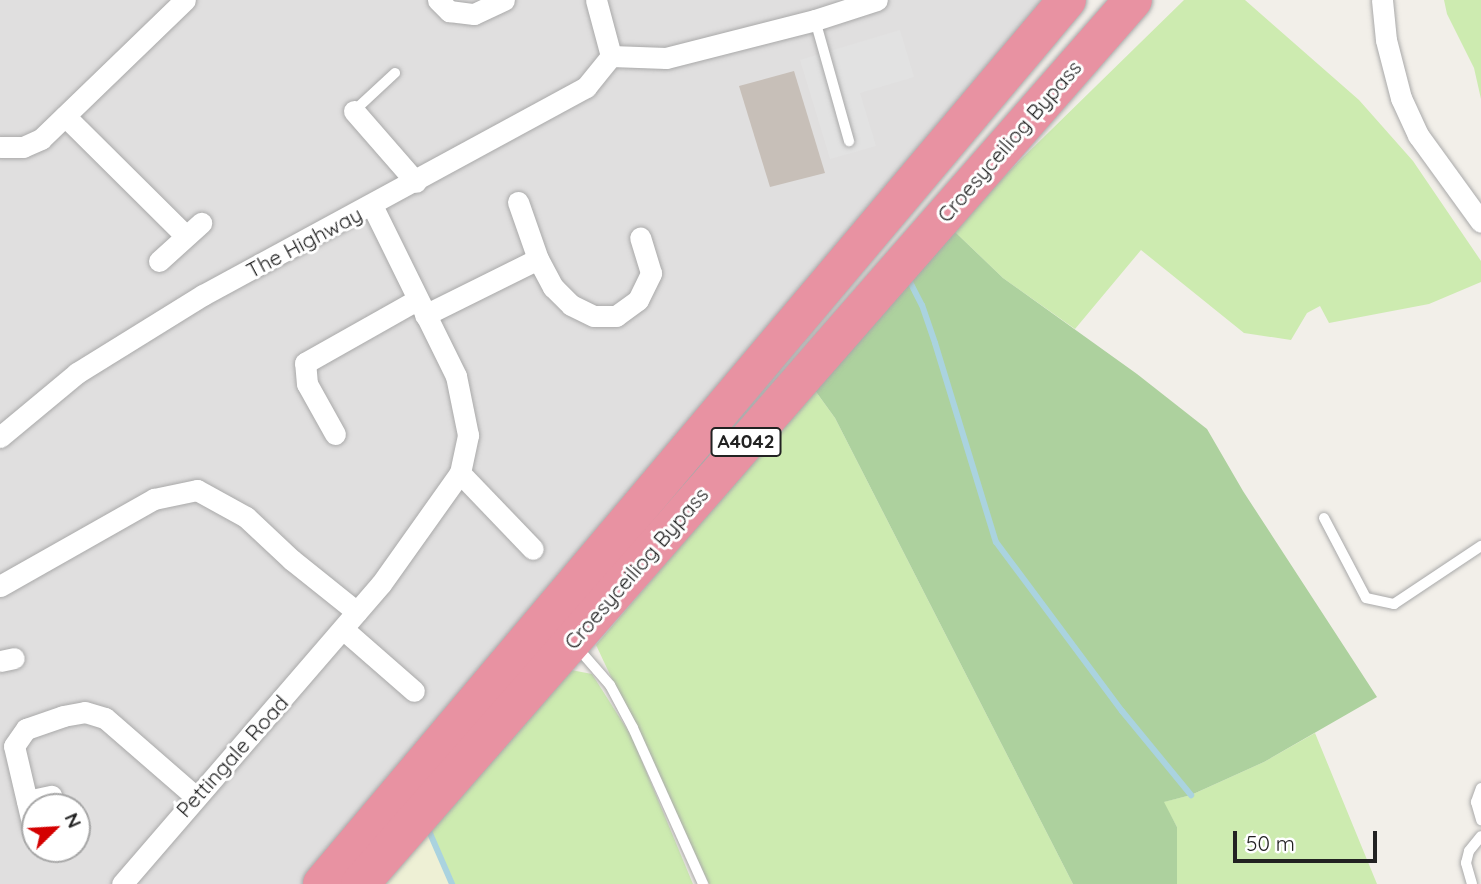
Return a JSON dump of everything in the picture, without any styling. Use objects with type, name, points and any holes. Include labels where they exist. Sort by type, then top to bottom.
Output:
[{"type":"highway","name":"Croesyceiliog Bypass","points":[[322,884],[1067,0]]},
{"type":"highway","name":"Croesyceiliog Bypass","points":[[360,884],[1133,0]]},
{"type":"street","points":[[0,147],[23,147],[41,139],[185,0]]},
{"type":"street","points":[[438,0],[449,11],[474,14],[504,0]]},
{"type":"street","points":[[596,0],[611,56],[666,58],[815,20],[877,0]]},
{"type":"street","points":[[1382,0],[1386,40],[1401,98],[1418,135],[1481,222]]},
{"type":"street","name":"The Highway","points":[[0,437],[77,373],[203,295],[416,182],[586,87],[611,56]]},
{"type":"street","points":[[354,111],[416,182]]},
{"type":"street","points":[[65,116],[193,230],[159,261]]},
{"type":"street","points":[[518,202],[538,259],[553,287],[571,305],[594,316],[616,316],[638,300],[651,272],[640,237]]},
{"type":"street","name":"Pettingale Road","points":[[122,884],[358,612],[460,473],[468,435],[456,376],[372,205]]},
{"type":"street","points":[[335,434],[307,384],[305,363],[421,308],[538,259]]},
{"type":"street","points":[[460,473],[533,549]]},
{"type":"street","points":[[0,586],[154,499],[197,490],[246,517],[292,560],[358,612]]},
{"type":"street","points":[[343,629],[414,691]]},
{"type":"street","points":[[25,793],[14,746],[16,740],[26,729],[85,712],[105,718],[196,797]]},
{"type":"lane","points":[[815,20],[849,141]]},
{"type":"lane","points":[[354,111],[395,73]]},
{"type":"lane","points":[[1324,518],[1366,598],[1394,604],[1481,546]]},
{"type":"lane","points":[[572,641],[610,685],[673,813],[702,884]]},
{"type":"lane","points":[[1481,788],[1476,802],[1481,820]]},
{"type":"lane","points":[[1472,884],[1466,863],[1469,851],[1481,836]]},
{"type":"shaded area","points":[[0,0],[1067,0],[322,884],[0,884]]},
{"type":"shaded area","points":[[900,30],[914,77],[860,93],[876,146],[830,159],[800,60]]},
{"type":"green space","points":[[1184,0],[1245,0],[1359,100],[1413,161],[1481,261],[1481,282],[1429,304],[1329,323],[1320,306],[1307,313],[1291,340],[1244,333],[1141,250],[1075,329],[1003,278],[954,231],[1000,180]]},
{"type":"green space","points":[[1444,0],[1481,0],[1481,99],[1474,68],[1447,14]]},
{"type":"green space","points":[[954,231],[1003,278],[1137,374],[1207,429],[1243,491],[1377,697],[1264,762],[1191,795],[1164,802],[1177,827],[1177,884],[1073,884],[835,418],[814,389]]},
{"type":"green space","points":[[814,389],[835,418],[1073,884],[709,884],[596,645]]},
{"type":"green space","points":[[571,670],[592,674],[632,737],[693,884],[452,884],[429,831]]},
{"type":"green space","points":[[1315,733],[1377,884],[1177,884],[1177,827],[1163,802],[1191,795],[1264,762]]},
{"type":"green space","points":[[429,831],[452,884],[385,884]]},
{"type":"building","points":[[794,71],[825,173],[770,187],[739,86]]},
{"type":"waterway","points":[[909,280],[922,305],[935,343],[996,542],[1122,711],[1191,795]]},
{"type":"waterway","points":[[429,831],[452,884]]}]
